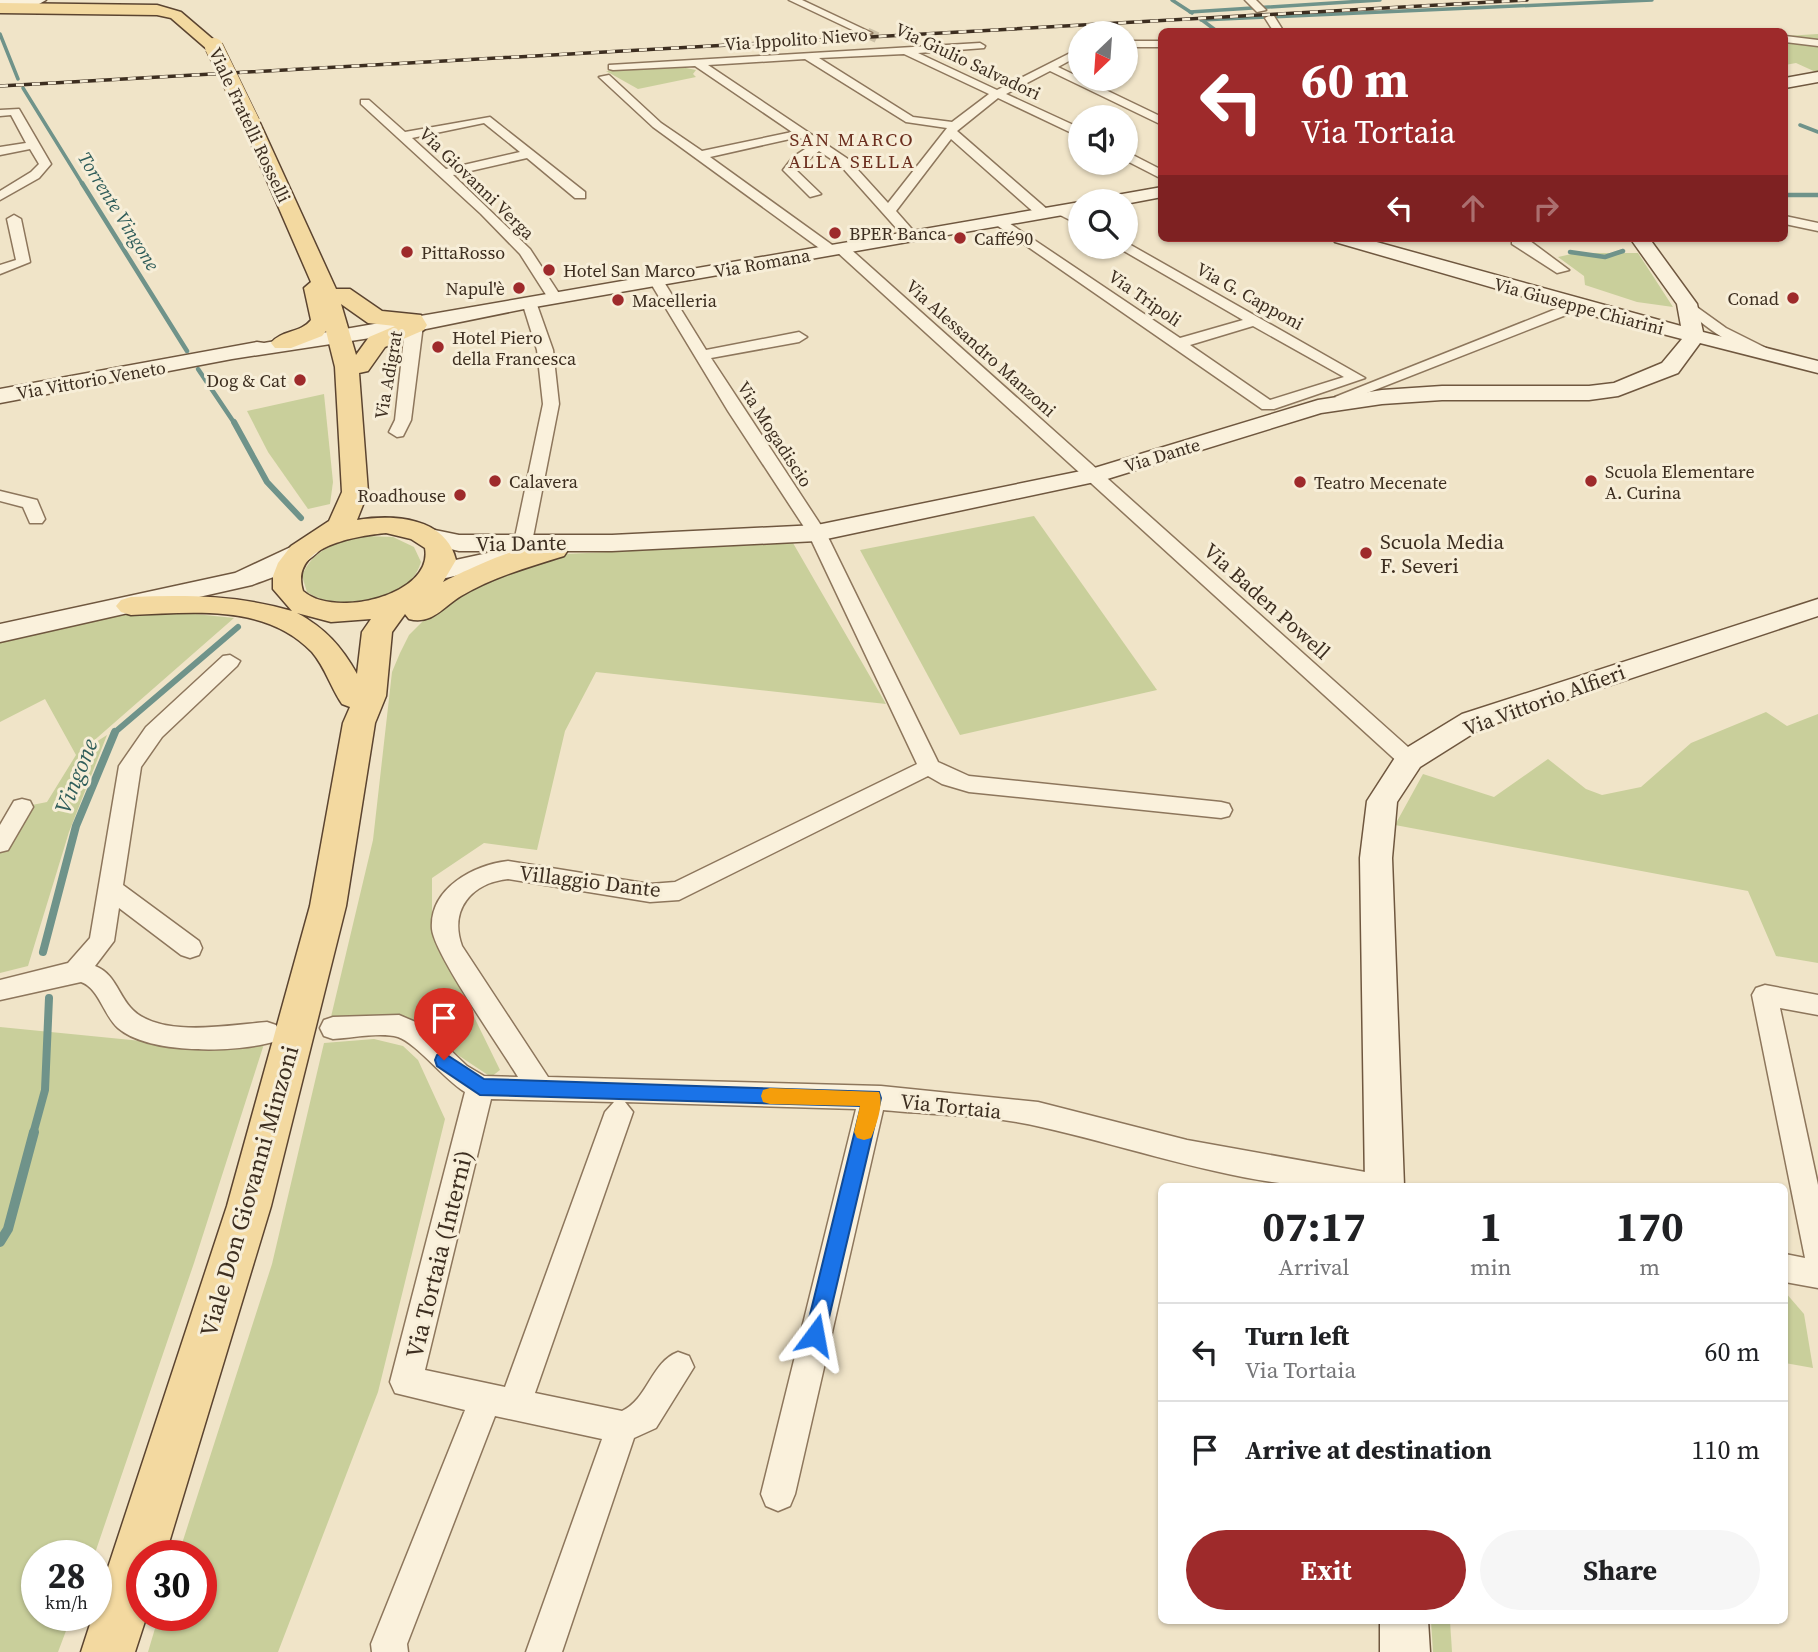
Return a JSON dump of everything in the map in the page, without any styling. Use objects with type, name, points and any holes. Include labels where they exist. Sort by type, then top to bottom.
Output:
[{"type":"main road","points":[[0,8],[142,8],[167,12],[191,26],[214,47]]},
{"type":"main road","name":"Viale Fratelli Rosselli","points":[[199,15],[346,334]]},
{"type":"main road","points":[[284,345],[313,331],[322,320],[314,294],[312,256]]},
{"type":"main road","name":"Viale Fratelli Rosselli","points":[[312,256],[332,273],[342,294],[370,487],[379,506],[417,532]]},
{"type":"main road","points":[[342,294],[376,318],[415,323]]},
{"type":"main road","points":[[284,345],[313,349],[354,366],[377,342],[415,323]]},
{"type":"main road","name":"Viale Fratelli Rosselli","points":[[290,594],[286,583],[288,570],[341,525],[355,492],[354,366]]},
{"type":"main road","points":[[290,594],[311,608],[326,612],[362,612],[398,603],[428,584],[438,572],[441,559],[439,547],[417,532],[366,526],[319,541]]},
{"type":"main road","points":[[131,606],[212,605],[280,617],[304,629],[321,643],[361,705],[384,674],[401,634],[430,604],[486,572],[554,550]]},
{"type":"main road","name":"Viale Don Giovanni Minzoni","points":[[108,1652],[249,1206],[328,906],[361,705],[377,632],[383,619],[398,603]]},
{"type":"main road","name":"Viale Don Giovanni Minzoni","points":[[326,612],[346,635],[354,650],[361,705]]},
{"type":"street","points":[[0,1],[39,0]]},
{"type":"street","name":"Via Giulio Salvadori","points":[[794,0],[867,33]]},
{"type":"street","points":[[1250,0],[1266,14],[1276,28]]},
{"type":"street","name":"Via Giulio Salvadori","points":[[880,39],[1068,127]]},
{"type":"street","points":[[1788,39],[1818,43]]},
{"type":"street","points":[[1138,44],[1158,44]]},
{"type":"street","name":"Via Ippolito Nievo","points":[[698,156],[657,125],[609,72],[806,55],[980,46]]},
{"type":"street","points":[[806,55],[910,120],[953,129],[1061,210]]},
{"type":"street","points":[[889,211],[953,129],[984,101],[1068,57]]},
{"type":"street","points":[[698,64],[802,133],[859,175],[911,236]]},
{"type":"street","points":[[1048,66],[1158,119]]},
{"type":"street","points":[[1788,82],[1818,77]]},
{"type":"street","name":"Via Giovanni Verga","points":[[365,102],[444,173],[525,252],[555,298]]},
{"type":"street","points":[[0,113],[15,111],[45,164],[35,176],[0,195]]},
{"type":"street","points":[[403,136],[486,119],[580,195]]},
{"type":"street","points":[[698,156],[802,133]]},
{"type":"street","points":[[0,151],[33,145]]},
{"type":"street","points":[[815,194],[789,170],[797,160],[819,145]]},
{"type":"street","points":[[444,173],[529,154]]},
{"type":"street","points":[[698,156],[836,249]]},
{"type":"street","points":[[1138,162],[1158,173]]},
{"type":"street","points":[[1138,196],[1158,193]]},
{"type":"street","name":"Via Romana","points":[[213,358],[1061,210]]},
{"type":"street","name":"Via Tripoli","points":[[1000,221],[1268,406]]},
{"type":"street","points":[[1788,221],[1818,227]]},
{"type":"street","points":[[0,235],[15,226],[23,262],[0,270]]},
{"type":"street","name":"Via Giuseppe Chiarini","points":[[1356,242],[1653,327],[1690,320],[1780,358],[1818,368]]},
{"type":"street","points":[[1519,242],[1562,270]]},
{"type":"street","points":[[1641,242],[1690,320],[1780,358]]},
{"type":"street","name":"Via Alessandro Manzoni","points":[[836,249],[1096,475]]},
{"type":"street","name":"Via G. Capponi","points":[[1138,255],[1357,378]]},
{"type":"street","name":"Via Mogadiscio","points":[[657,282],[817,533]]},
{"type":"street","points":[[523,542],[551,404],[545,350],[529,302]]},
{"type":"street","points":[[1318,407],[1549,316],[1570,304]]},
{"type":"street","points":[[1670,368],[1690,320]]},
{"type":"street","points":[[1178,344],[1254,321]]},
{"type":"street","name":"Via Adigrat","points":[[397,432],[403,420],[415,323]]},
{"type":"street","name":"Via Mogadiscio","points":[[702,355],[799,337]]},
{"type":"street","name":"Via Dante","points":[[417,532],[459,543],[612,543],[817,533],[1096,475],[1318,407],[1382,397],[1442,393],[1589,393],[1618,389],[1670,368],[1717,357],[1818,368]]},
{"type":"street","name":"Via Vittorio Veneto","points":[[0,396],[213,358]]},
{"type":"street","points":[[1268,406],[1357,378]]},
{"type":"street","name":"Via Baden Powell","points":[[1096,475],[1409,760]]},
{"type":"street","points":[[0,496],[31,504],[36,519]]},
{"type":"street","points":[[817,533],[929,766],[950,779],[969,784],[1221,810]]},
{"type":"street","points":[[0,633],[243,579],[281,564],[319,541]]},
{"type":"street","name":"Via Dante","points":[[438,572],[479,561],[612,543]]},
{"type":"street","points":[[131,606],[243,592],[290,594]]},
{"type":"street","name":"Via Vittorio Alfieri","points":[[1384,1183],[1376,858],[1382,801],[1409,760],[1472,721],[1818,607]]},
{"type":"street","points":[[75,973],[102,941],[113,890],[130,766],[155,732],[230,661]]},
{"type":"street","name":"Villaggio Dante","points":[[542,1091],[451,949],[444,930],[447,909],[467,886],[491,872],[508,870],[642,892],[679,891],[929,766]]},
{"type":"street","points":[[0,844],[22,807]]},
{"type":"street","points":[[113,890],[190,948]]},
{"type":"street","points":[[0,990],[75,973],[90,974],[103,984],[118,1013],[136,1027],[162,1035],[187,1037],[267,1033]]},
{"type":"street","points":[[1818,1005],[1765,995],[1818,1254]]},
{"type":"street","points":[[333,1028],[399,1026],[416,1034],[458,1074],[480,1087]]},
{"type":"street","name":"Via Tortaia","points":[[480,1087],[542,1091],[872,1098],[1038,1114],[1187,1152],[1355,1183]]},
{"type":"street","name":"Via Tortaia (Interni)","points":[[480,1087],[406,1382],[622,1427]]},
{"type":"street","points":[[778,1493],[872,1098]]},
{"type":"street","points":[[390,1652],[389,1644],[500,1402],[619,1112]]},
{"type":"street","points":[[1788,1269],[1818,1274]]},
{"type":"street","points":[[544,1652],[622,1427],[645,1418],[678,1367]]},
{"type":"street","points":[[1404,1624],[1405,1652]]},
{"type":"green space","points":[[1818,34],[1818,73],[1796,63],[1788,64],[1788,36]]},
{"type":"green space","points":[[681,67],[696,70],[693,74],[696,77],[638,89],[606,71]]},
{"type":"green space","points":[[1576,253],[1638,253],[1673,307],[1637,302],[1585,285],[1584,276],[1558,257]]},
{"type":"green space","points":[[324,394],[333,482],[330,504],[308,509],[268,452],[247,411]]},
{"type":"green space","points":[[1034,516],[1157,690],[960,735],[860,550]]},
{"type":"green space","points":[[365,536],[393,537],[414,547],[421,562],[414,576],[403,588],[372,601],[354,603],[337,603],[307,592],[302,576],[312,559],[336,544]]},
{"type":"green space","points":[[793,543],[886,704],[596,672],[565,731],[537,850],[484,843],[432,878],[432,931],[500,1070],[491,1077],[402,1018],[330,1021],[373,840],[392,672],[409,635],[444,600],[533,561],[566,554]]},
{"type":"green space","points":[[195,609],[195,614],[234,618],[82,751],[107,735],[69,832],[28,966],[0,973],[0,849],[22,807],[47,802],[76,755],[45,699],[0,722],[0,639],[130,612]]},
{"type":"green space","points":[[1766,712],[1787,726],[1818,714],[1818,963],[1776,956],[1748,891],[1395,825],[1423,774],[1494,797],[1548,759],[1586,789],[1602,795],[1641,787],[1691,743]]},
{"type":"green space","points":[[0,1027],[182,1045],[264,1044],[194,1263],[99,1540],[21,1540],[21,1631],[66,1631],[58,1652],[0,1652]]},
{"type":"green space","points":[[374,1039],[403,1046],[418,1060],[445,1119],[378,1392],[278,1652],[148,1652],[154,1631],[217,1631],[217,1540],[183,1540],[272,1264],[324,1043]]},
{"type":"green space","points":[[1788,1295],[1804,1314],[1813,1368],[1788,1364]]},
{"type":"green space","points":[[1431,1624],[1450,1624],[1452,1652],[1433,1652]]},
{"type":"waterway","points":[[1172,0],[1190,12]]},
{"type":"waterway","points":[[1190,12],[1380,0]]},
{"type":"waterway","points":[[1201,20],[1652,0]]},
{"type":"waterway","points":[[1202,20],[1213,28]]},
{"type":"waterway","name":"Torrente Vingone","points":[[0,34],[18,79]]},
{"type":"waterway","name":"Torrente Vingone","points":[[23,88],[83,185]]},
{"type":"waterway","points":[[1800,125],[1818,132]]},
{"type":"waterway","name":"Torrente Vingone","points":[[82,183],[187,351]]},
{"type":"waterway","points":[[1788,195],[1818,195]]},
{"type":"waterway","points":[[1570,252],[1605,257],[1623,251]]},
{"type":"waterway","name":"Vingone","points":[[198,369],[235,424]]},
{"type":"waterway","name":"Vingone","points":[[234,422],[267,482],[301,518]]},
{"type":"waterway","name":"Vingone","points":[[115,732],[238,627]]},
{"type":"waterway","name":"Vingone","points":[[43,952],[76,826],[115,732]]},
{"type":"waterway","name":"Vingone","points":[[33,1134],[45,1090],[49,998]]},
{"type":"waterway","name":"Vingone","points":[[0,1242],[8,1229],[34,1132]]},
{"type":"tunnel","points":[[867,33],[880,39]]},
{"type":"railway","points":[[0,86],[1527,0]]},
{"type":"slow traffic","points":[[770,1096],[872,1098],[864,1132]]},
{"type":"place","name":"BPER Banca","points":[[835,233]]},
{"type":"place","name":"Caffé90","points":[[960,238]]},
{"type":"place","name":"PittaRosso","points":[[407,252]]},
{"type":"place","name":"Hotel San Marco","points":[[549,270]]},
{"type":"place","name":"Napul'è","points":[[519,288]]},
{"type":"place","name":"Conad","points":[[1793,298]]},
{"type":"place","name":"Macelleria","points":[[618,300]]},
{"type":"place","name":"Hotel Piero della Francesca","points":[[438,347]]},
{"type":"place","name":"Dog & Cat","points":[[300,380]]},
{"type":"place","name":"Calavera","points":[[495,481]]},
{"type":"place","name":"Scuola Elementare A. Curina","points":[[1591,481]]},
{"type":"place","name":"Teatro Mecenate","points":[[1300,482]]},
{"type":"place","name":"Roadhouse","points":[[460,495]]},
{"type":"place","name":"Scuola Media F. Severi","points":[[1366,553]]},
{"type":"district","name":"SAN MARCO ALLA SELLA","points":[[852,150]]},
{"type":"route","points":[[444,1060],[458,1074],[480,1087],[872,1098],[815,1335]]}]
